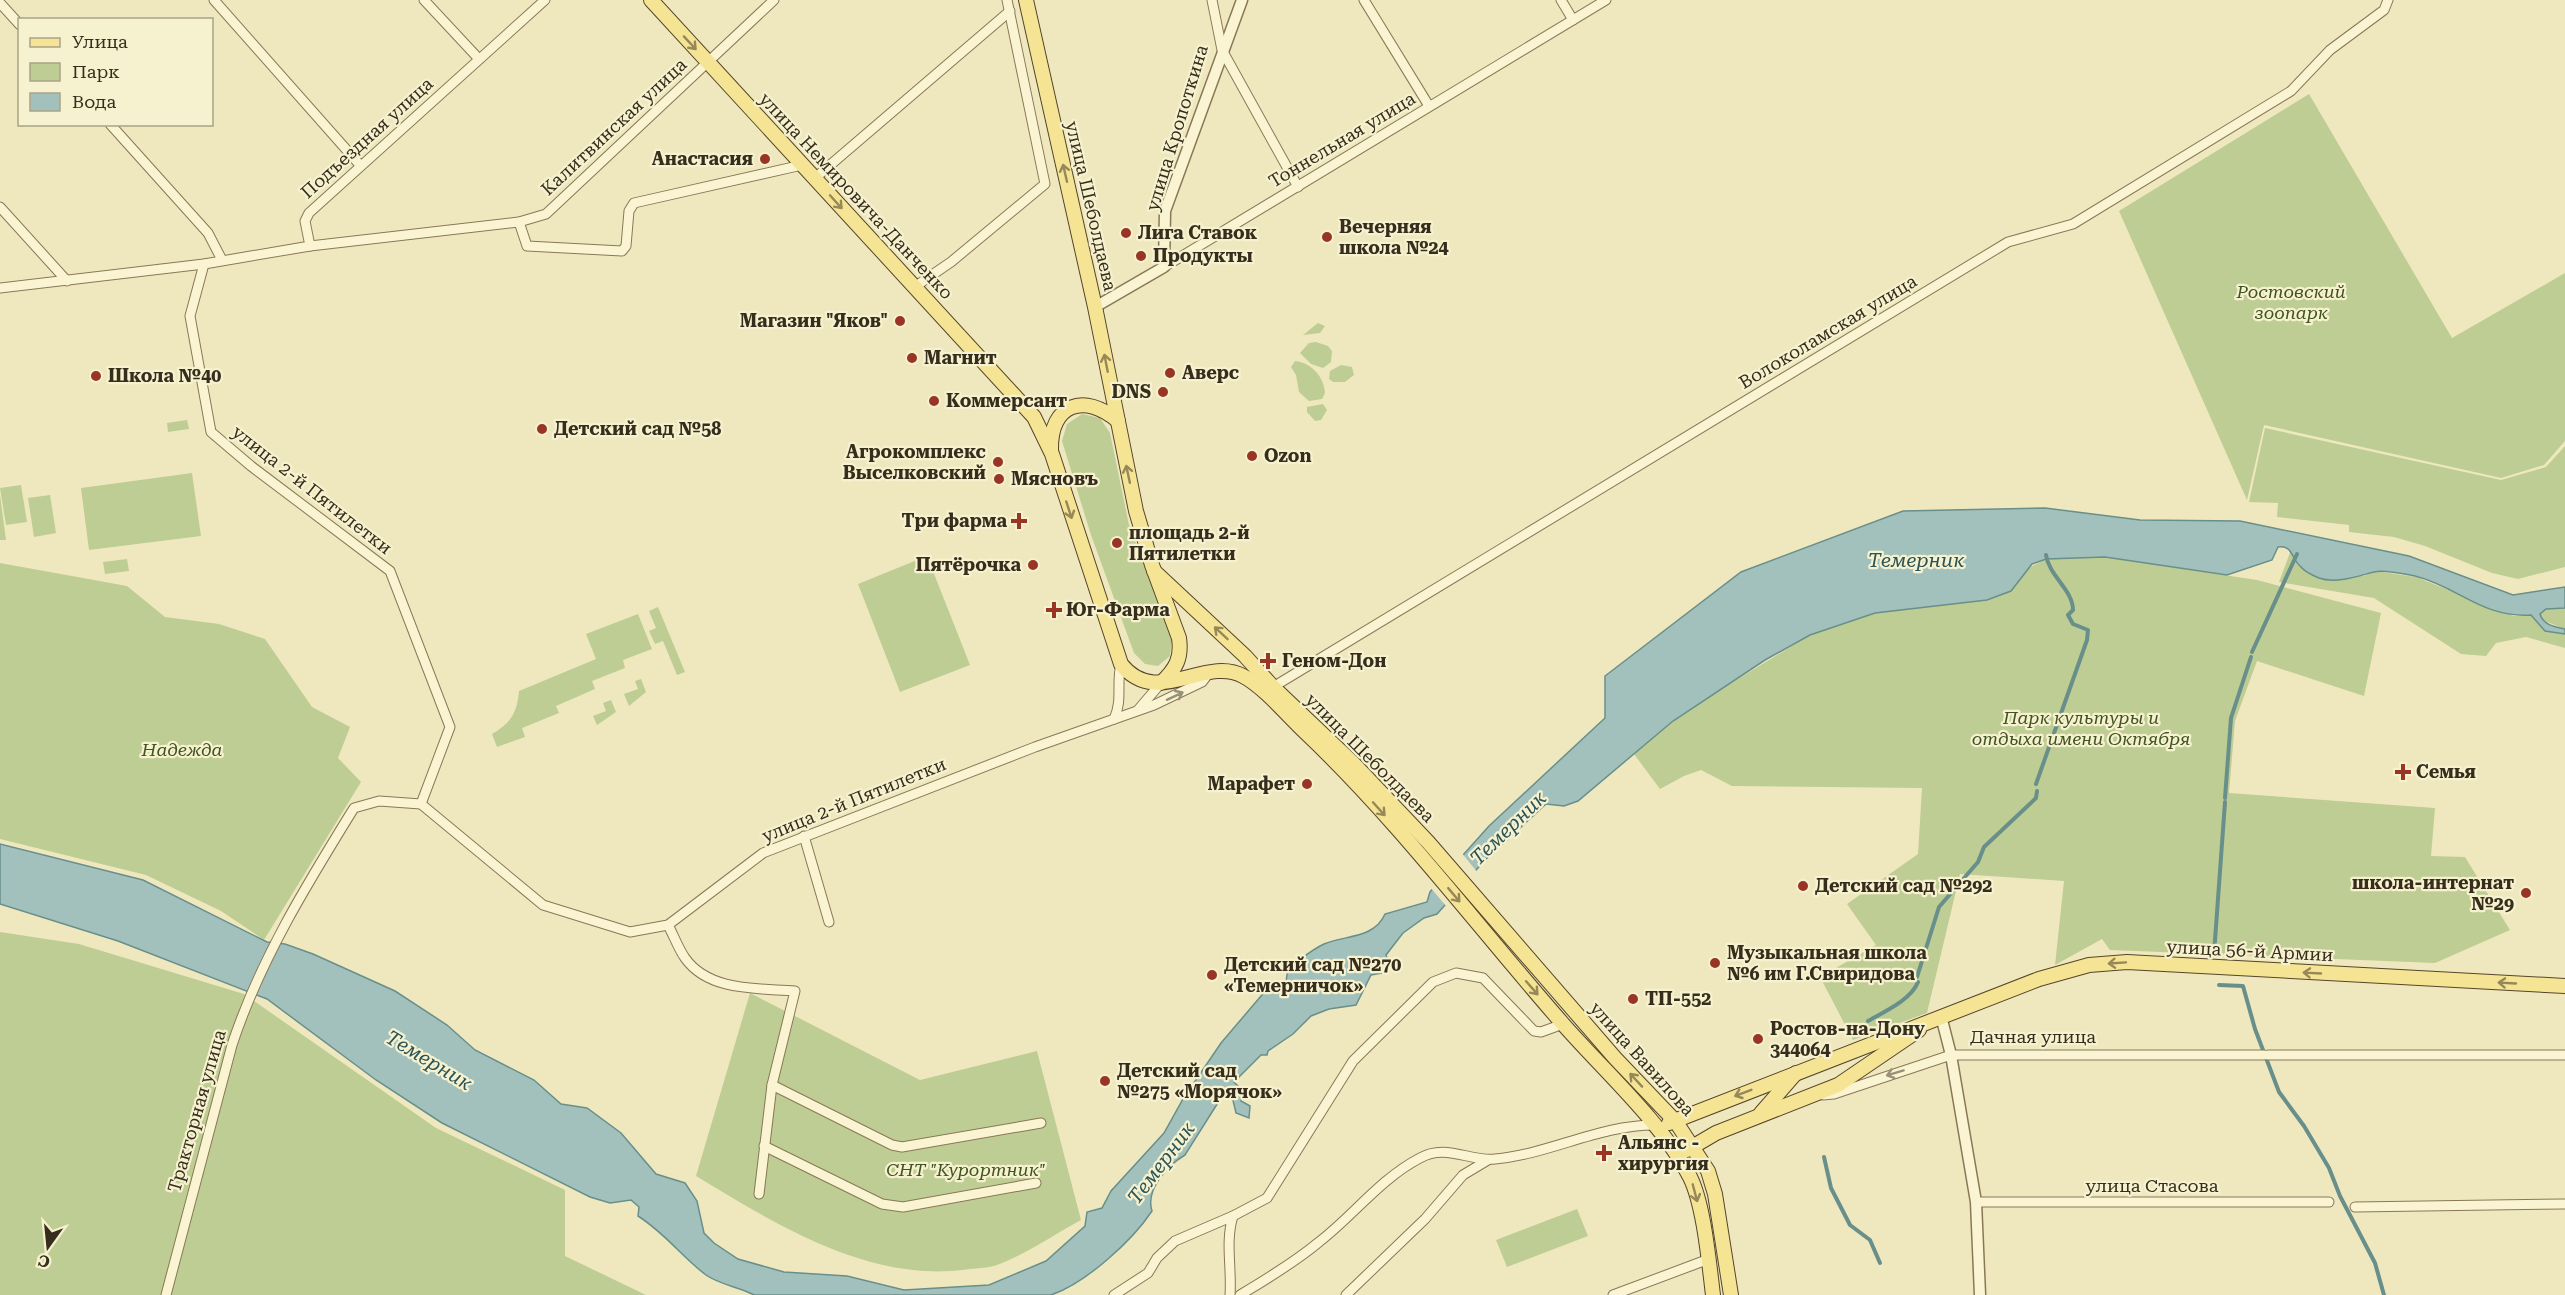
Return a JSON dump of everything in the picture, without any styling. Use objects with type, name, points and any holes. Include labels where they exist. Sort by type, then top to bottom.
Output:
[{"type":"main road","name":"улица Немировича-Данченко","points":[[651,0],[1034,417],[1052,454]]},
{"type":"main road","name":"улица Шеболдаева","points":[[1026,0],[1095,307],[1118,421]]},
{"type":"main road","points":[[1161,682],[1173,672],[1181,649],[1172,613],[1154,571],[1136,511],[1118,421],[1097,406],[1079,404],[1061,414],[1052,431],[1052,454],[1121,664],[1135,677],[1161,682],[1209,674],[1243,675],[1267,688]]},
{"type":"main road","name":"улица Шеболдаева","points":[[1154,571],[1245,656],[1262,675],[1267,688],[1352,762],[1422,846]]},
{"type":"main road","name":"улица Вавилова","points":[[1422,846],[1507,934],[1615,1058],[1676,1122],[1694,1146],[1707,1171],[1715,1194],[1731,1295]]},
{"type":"main road","name":"улица Вавилова","points":[[1422,846],[1494,944],[1655,1125],[1677,1156],[1691,1179],[1709,1259],[1713,1295]]},
{"type":"main road","name":"улица 56-й Армии","points":[[1941,1016],[2070,968],[2127,962],[2565,986]]},
{"type":"main road","points":[[1655,1125],[1676,1122],[1704,1108],[1941,1016]]},
{"type":"main road","name":"Дачная улица","points":[[1677,1156],[1760,1114],[1838,1085],[1941,1016]]},
{"type":"main road","points":[[1760,1114],[1798,1072]]},
{"type":"street","points":[[214,0],[360,165]]},
{"type":"street","points":[[424,0],[478,59]]},
{"type":"street","name":"Подъездная улица","points":[[310,246],[305,221],[309,213],[545,0]]},
{"type":"street","name":"Калитвинская улица","points":[[310,246],[519,222],[546,214],[774,0]]},
{"type":"street","points":[[916,286],[951,262],[1045,184],[1007,0]]},
{"type":"street","name":"улица Кропоткина","points":[[1164,267],[1165,211],[1222,50],[1212,0]]},
{"type":"street","points":[[1242,0],[1222,50],[1298,187]]},
{"type":"street","points":[[1364,0],[1429,106]]},
{"type":"street","points":[[1561,0],[1573,20]]},
{"type":"street","name":"Тоннельная улица","points":[[1095,307],[1606,0]]},
{"type":"street","name":"Волоколамская улица","points":[[1267,688],[2008,242],[2073,224],[2291,91],[2330,50],[2384,10],[2388,0]]},
{"type":"street","points":[[0,3],[18,23]]},
{"type":"street","points":[[814,178],[1010,11]]},
{"type":"street","points":[[112,126],[208,233],[222,260]]},
{"type":"street","points":[[519,222],[526,246],[622,251],[626,246],[629,211],[634,203],[802,165]]},
{"type":"street","points":[[0,207],[67,281]]},
{"type":"street","points":[[0,288],[204,264],[310,246]]},
{"type":"street","name":"улица 2-й Пятилетки","points":[[204,264],[190,316],[211,432],[251,466],[390,571],[450,727],[421,804],[543,905],[630,932],[668,925],[762,853],[1136,711],[1192,688],[1209,674]]},
{"type":"street","points":[[1114,719],[1121,698],[1119,673],[1121,664]]},
{"type":"street","name":"улица 2-й Пятилетки","points":[[1136,711],[1161,682]]},
{"type":"street","name":"Тракторная улица","points":[[166,1295],[232,1046],[274,941],[354,808],[380,801],[421,804]]},
{"type":"street","points":[[804,836],[829,922]]},
{"type":"street","points":[[668,925],[686,960],[701,974],[730,986],[795,991],[772,1085],[759,1194]]},
{"type":"street","points":[[1114,1295],[1148,1273],[1157,1258],[1175,1241],[1233,1216],[1267,1198],[1353,1061],[1433,982],[1455,973],[1483,978],[1534,1031],[1541,1032],[1563,1024]]},
{"type":"street","points":[[1941,1016],[1951,1055],[1976,1202],[1980,1295]]},
{"type":"street","name":"Дачная улица","points":[[1808,1097],[1834,1094],[1951,1055],[2565,1054]]},
{"type":"street","points":[[772,1085],[892,1145],[902,1147],[1041,1123]]},
{"type":"street","points":[[1346,1295],[1425,1220],[1463,1175],[1488,1160],[1593,1133],[1635,1125],[1655,1125]]},
{"type":"street","points":[[764,1146],[882,1204],[903,1207],[1036,1183]]},
{"type":"street","points":[[1240,1295],[1319,1242],[1381,1184],[1422,1156],[1460,1153],[1488,1160]]},
{"type":"street","name":"улица Стасова","points":[[1976,1202],[2329,1202]]},
{"type":"street","points":[[2355,1207],[2565,1204]]},
{"type":"street","points":[[1230,1295],[1232,1272],[1228,1233],[1233,1216]]},
{"type":"street","points":[[1613,1295],[1709,1259]]},
{"type":"green space","name":"Ростовский зоопарк","points":[[2309,94],[2452,338],[2565,273],[2565,441],[2544,465],[2501,478],[2264,425],[2247,500],[2119,211]]},
{"type":"green space","points":[[1318,323],[1325,326],[1320,333],[1303,335]]},
{"type":"green space","points":[[1316,342],[1328,346],[1332,351],[1331,362],[1323,368],[1311,364],[1300,353],[1309,343]]},
{"type":"green space","points":[[1295,361],[1312,368],[1320,376],[1325,393],[1322,399],[1309,401],[1299,392],[1296,375],[1291,367]]},
{"type":"green space","points":[[1341,365],[1352,367],[1354,375],[1345,382],[1333,382],[1329,379],[1330,371]]},
{"type":"green space","points":[[1323,404],[1327,410],[1321,420],[1315,421],[1307,412],[1307,407]]},
{"type":"green space","points":[[1082,414],[1100,418],[1110,433],[1129,525],[1172,638],[1170,656],[1158,666],[1145,664],[1134,653],[1091,535],[1062,441],[1067,424]]},
{"type":"green space","points":[[187,420],[189,429],[168,432],[167,423]]},
{"type":"green space","points":[[2265,428],[2501,480],[2546,467],[2565,446],[2565,567],[2518,579],[2492,573],[2425,546],[2394,537],[2349,532],[2349,525],[2277,517],[2278,503],[2249,502]]},
{"type":"green space","points":[[192,473],[201,536],[89,550],[81,488]]},
{"type":"green space","points":[[21,485],[27,522],[6,525],[0,488]]},
{"type":"green space","points":[[0,495],[6,540],[0,540]]},
{"type":"green space","points":[[50,495],[56,533],[34,537],[28,498]]},
{"type":"green space","points":[[2291,550],[2294,558],[2364,576],[2375,571],[2416,577],[2514,616],[2531,615],[2545,631],[2565,634],[2565,648],[2526,637],[2496,643],[2486,656],[2461,654],[2374,598],[2279,582]]},
{"type":"green space","points":[[927,556],[970,665],[900,692],[858,584]]},
{"type":"green space","name":"Парк культуры и отдыха имени Октября","points":[[2105,557],[2257,580],[2381,613],[2364,696],[2257,661],[2235,721],[2229,793],[2435,808],[2431,856],[2465,857],[2510,930],[2435,963],[2110,950],[2102,939],[2055,965],[2064,881],[1960,874],[1927,1013],[1853,1040],[1820,977],[1876,945],[1847,904],[1918,854],[1922,788],[1732,786],[1701,770],[1660,789],[1634,754],[1673,721],[1810,635],[1875,613],[1987,600],[2011,591],[2027,569],[2046,559]]},
{"type":"green space","points":[[127,559],[129,571],[105,574],[103,562]]},
{"type":"green space","name":"Надежда","points":[[0,563],[127,586],[165,617],[219,624],[265,639],[312,707],[350,727],[338,758],[361,782],[264,940],[221,911],[146,875],[0,839]]},
{"type":"green space","points":[[658,607],[685,672],[677,675],[663,641],[655,644],[649,631],[656,628],[649,611]]},
{"type":"green space","points":[[2565,608],[2565,629],[2542,620],[2540,614],[2546,609]]},
{"type":"green space","points":[[638,614],[652,649],[623,660],[625,668],[592,681],[595,689],[556,706],[559,713],[522,728],[525,737],[497,747],[492,734],[512,717],[519,691],[596,659],[586,634]]},
{"type":"green space","points":[[641,679],[646,692],[629,706],[624,694],[638,689],[635,681]]},
{"type":"green space","points":[[611,700],[616,712],[597,725],[593,716],[606,711],[603,703]]},
{"type":"green space","points":[[0,932],[79,944],[244,994],[436,1128],[565,1190],[565,1256],[646,1295],[0,1295]]},
{"type":"green space","name":"СНТ \"Курортник\"","points":[[750,993],[920,1080],[1037,1051],[1081,1220],[1029,1250],[994,1266],[933,1271],[897,1268],[861,1259],[792,1231],[696,1176]]},
{"type":"green space","points":[[1577,1209],[1588,1236],[1507,1267],[1496,1240]]},
{"type":"water","name":"Темерник","points":[[2045,508],[2140,520],[2240,521],[2409,556],[2513,595],[2565,587],[2565,608],[2546,609],[2540,614],[2547,623],[2565,629],[2565,634],[2545,631],[2531,615],[2498,612],[2445,587],[2415,576],[2383,571],[2340,580],[2319,578],[2302,568],[2289,550],[2278,547],[2272,560],[2227,575],[2105,557],[2046,559],[2032,564],[2011,591],[1987,600],[1875,613],[1810,635],[1765,660],[1673,721],[1578,801],[1564,806],[1546,804],[1485,860],[1437,914],[1424,918],[1403,933],[1386,955],[1390,966],[1387,972],[1371,975],[1356,1005],[1329,1009],[1311,1016],[1293,1034],[1268,1051],[1267,1055],[1261,1055],[1234,1082],[1242,1090],[1241,1101],[1250,1106],[1249,1118],[1236,1113],[1231,1092],[1226,1090],[1185,1155],[1160,1178],[1152,1194],[1152,1211],[1133,1235],[1093,1271],[1051,1295],[754,1295],[706,1275],[657,1230],[638,1216],[639,1207],[631,1200],[610,1203],[590,1197],[442,1123],[376,1080],[267,999],[118,941],[0,904],[0,844],[143,880],[267,942],[285,944],[313,954],[395,991],[447,1025],[475,1050],[534,1080],[561,1104],[587,1108],[621,1133],[656,1174],[685,1183],[697,1201],[704,1233],[714,1243],[738,1259],[784,1272],[847,1276],[904,1290],[989,1285],[1046,1261],[1085,1226],[1087,1212],[1102,1208],[1111,1191],[1164,1133],[1183,1099],[1221,1043],[1267,989],[1286,982],[1288,968],[1324,944],[1374,928],[1385,914],[1427,902],[1430,892],[1489,826],[1605,718],[1605,676],[1741,572],[1903,511]]},
{"type":"pier","points":[[1461,852],[1478,873],[1446,906],[1430,887]]},
{"type":"waterway","points":[[2252,652],[2297,554]]},
{"type":"waterway","points":[[2036,784],[2087,640],[2088,630],[2073,624],[2068,615],[2073,610],[2072,603],[2051,570],[2046,555]]},
{"type":"waterway","points":[[2225,798],[2231,718],[2251,657]]},
{"type":"waterway","points":[[1917,977],[1939,907],[1978,862],[1984,847],[2036,798],[2037,791]]},
{"type":"waterway","points":[[2214,954],[2225,802]]},
{"type":"waterway","points":[[1868,1021],[1903,1000],[1918,982]]},
{"type":"waterway","points":[[2219,985],[2243,986],[2255,1029],[2279,1092],[2304,1126],[2329,1168],[2340,1196],[2375,1263],[2384,1295]]},
{"type":"waterway","points":[[1824,1157],[1831,1188],[1850,1225],[1870,1240],[1880,1263]]},
{"type":"place","name":"Анастасия","points":[[765,159]]},
{"type":"place","name":"Лига Ставок","points":[[1126,233]]},
{"type":"place","name":"Вечерняя школа №24","points":[[1327,237]]},
{"type":"place","name":"Продукты","points":[[1141,256]]},
{"type":"place","name":"Магазин \"Яков\"","points":[[900,321]]},
{"type":"place","name":"Магнит","points":[[912,358]]},
{"type":"place","name":"Аверс","points":[[1170,373]]},
{"type":"place","name":"Школа №40","points":[[96,376]]},
{"type":"place","name":"DNS","points":[[1163,392]]},
{"type":"place","name":"Коммерсант","points":[[934,401]]},
{"type":"place","name":"Детский сад №58","points":[[542,429]]},
{"type":"place","name":"Ozon","points":[[1252,456]]},
{"type":"place","name":"Агрокомплекс Выселковский","points":[[998,462]]},
{"type":"place","name":"Мясновъ","points":[[999,479]]},
{"type":"place","name":"Три фарма","points":[[1019,521]]},
{"type":"place","name":"площадь 2-й Пятилетки","points":[[1117,543]]},
{"type":"place","name":"Пятёрочка","points":[[1033,565]]},
{"type":"place","name":"Юг-Фарма","points":[[1054,610]]},
{"type":"place","name":"Геном-Дон","points":[[1268,661]]},
{"type":"place","name":"Семья","points":[[2403,772]]},
{"type":"place","name":"Марафет","points":[[1307,784]]},
{"type":"place","name":"Детский сад №292","points":[[1803,886]]},
{"type":"place","name":"школа-интернат №29","points":[[2526,893]]},
{"type":"place","name":"Музыкальная школа №6 им Г.Свиридова","points":[[1715,963]]},
{"type":"place","name":"Детский сад №270 «Темерничок»","points":[[1212,975]]},
{"type":"place","name":"ТП-552","points":[[1633,999]]},
{"type":"place","name":"Ростов-на-Дону 344064","points":[[1758,1039]]},
{"type":"place","name":"Детский сад №275 «Морячок»","points":[[1105,1081]]},
{"type":"place","name":"Альянс - хирургия","points":[[1604,1153]]}]
